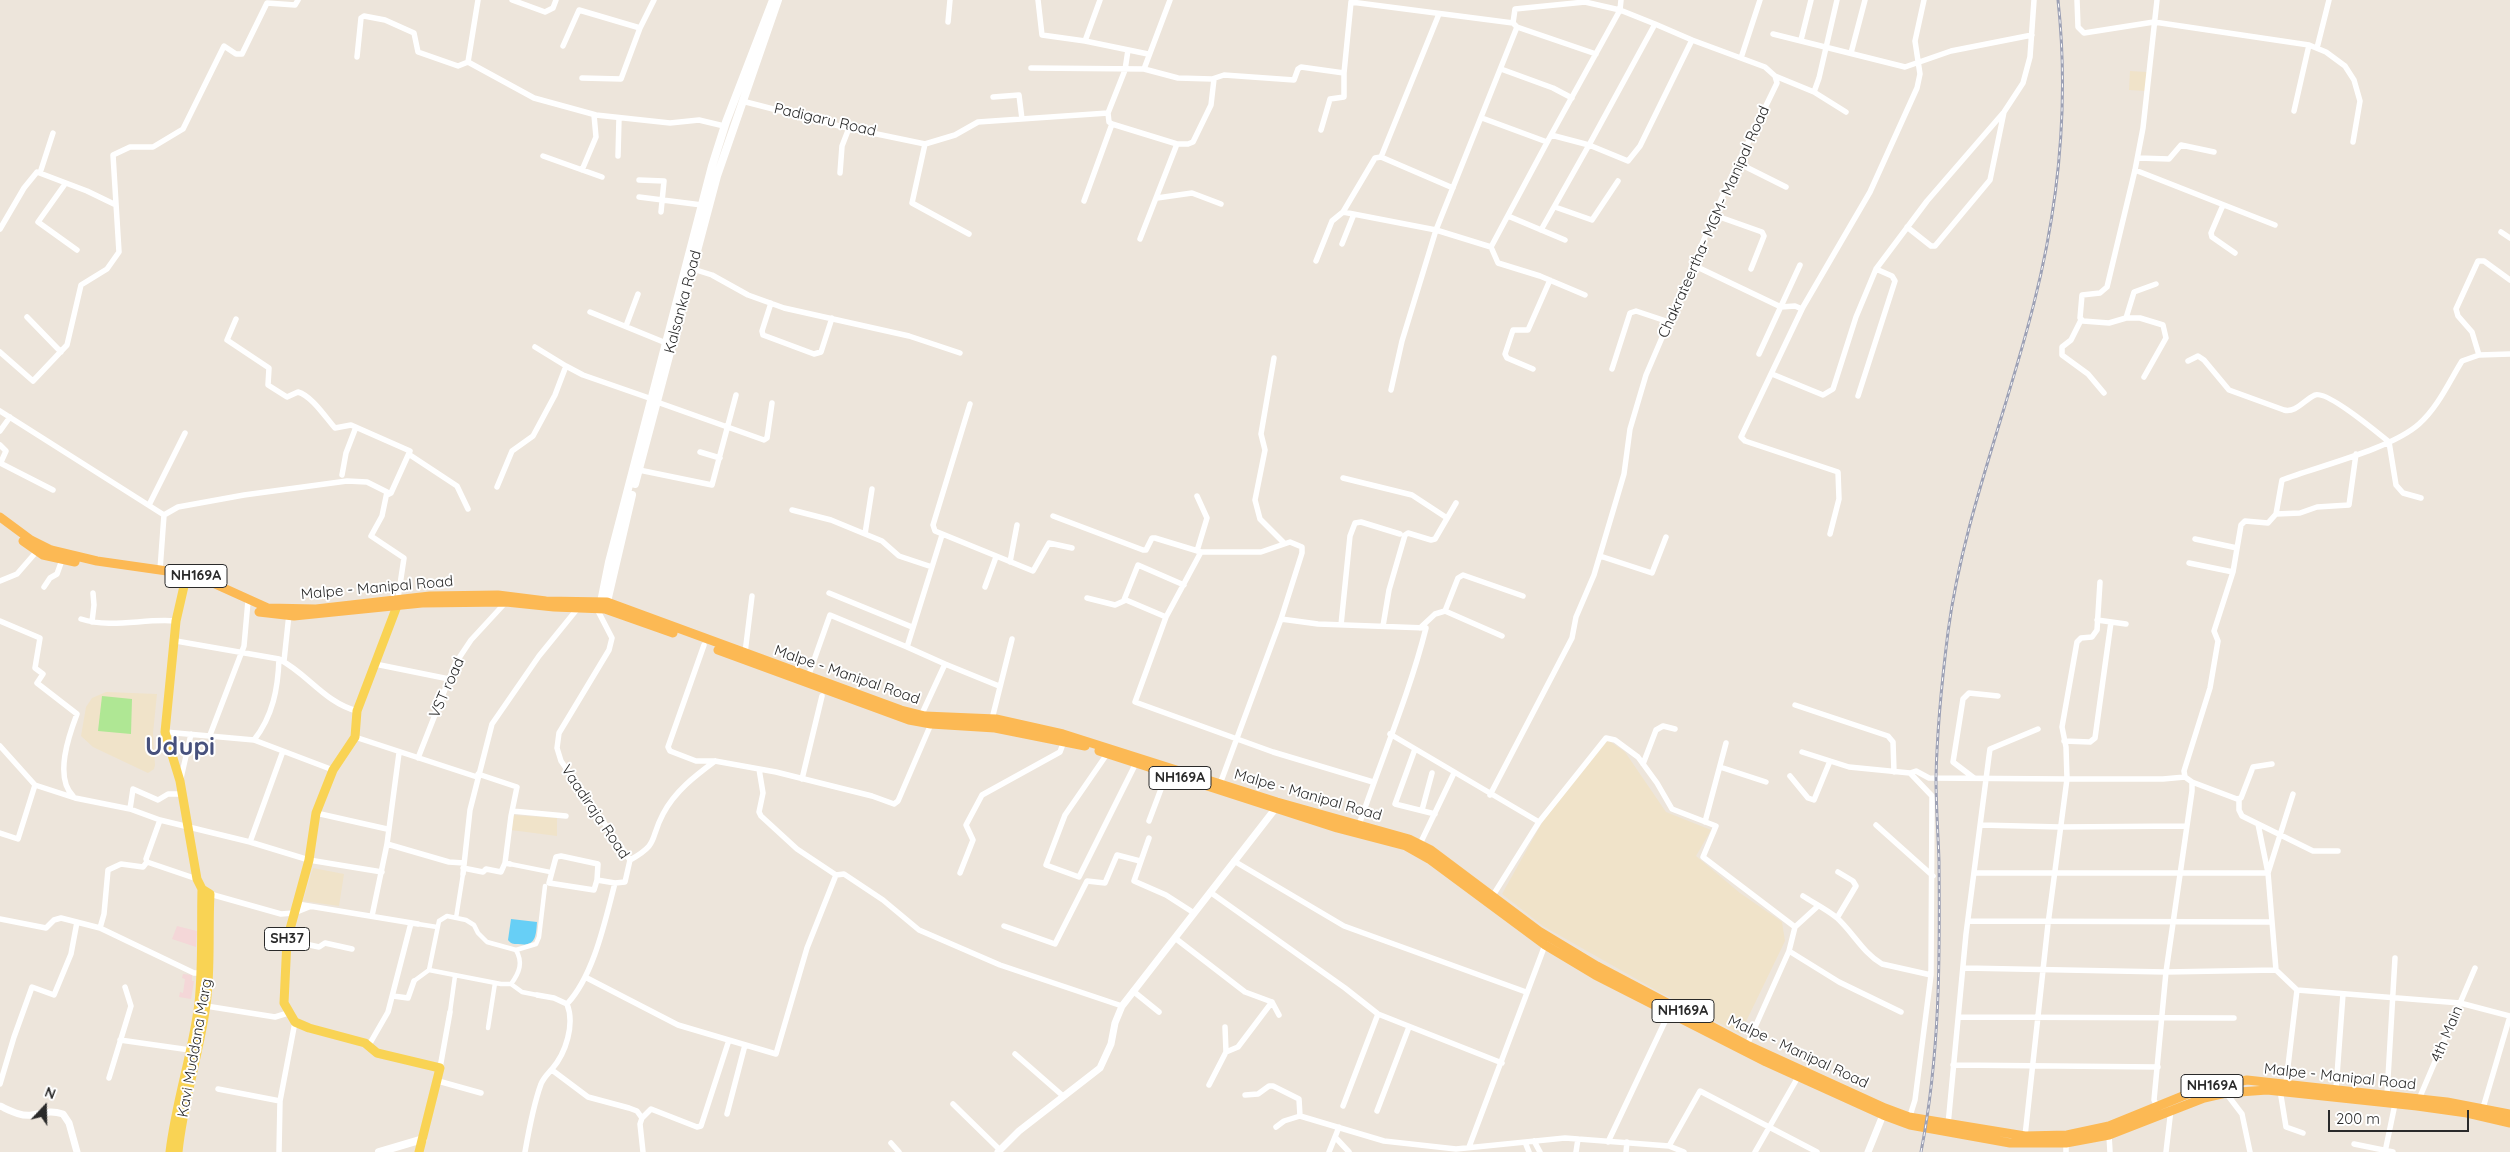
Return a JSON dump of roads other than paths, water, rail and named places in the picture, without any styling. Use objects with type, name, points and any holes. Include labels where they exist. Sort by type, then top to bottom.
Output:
[{"type":"highway","name":"Malpe - Manipal Road","points":[[0,517],[31,540],[51,550],[97,561],[187,576]]},
{"type":"highway","name":"Malpe - Manipal Road","points":[[0,524],[37,551],[62,560],[109,569],[203,578],[248,604],[289,613],[397,602],[506,602],[578,608],[602,606],[704,645],[920,719],[992,719],[1064,734],[1392,841],[1418,852],[1545,945],[1747,1045],[1885,1108],[1909,1121],[2028,1144],[2052,1136],[2088,1136],[2179,1096],[2220,1084],[2247,1080],[2283,1087],[2336,1089],[2419,1099],[2436,1105],[2483,1108],[2510,1114]]},
{"type":"highway","name":"Malpe - Manipal Road","points":[[397,602],[430,596],[498,595],[602,606],[745,653],[931,724],[995,728],[1064,741],[1275,809],[1338,824],[1358,825],[1394,834],[1420,844],[1441,857],[1492,897],[1558,943],[1648,997],[1669,1013],[1798,1077],[1883,1115]]},
{"type":"highway","name":"NH169A","points":[[2028,1144],[2066,1148],[2088,1136],[2109,1135],[2171,1109],[2226,1093],[2283,1087],[2395,1104],[2436,1105],[2510,1123]]},
{"type":"highway","name":"NH169A","points":[[1883,1115],[1909,1121]]},
{"type":"main road","points":[[602,606],[654,400],[666,343],[724,126],[773,0]]},
{"type":"main road","name":"Kalsanka Road","points":[[602,606],[639,470],[654,400],[693,269],[717,176],[778,0]]},
{"type":"main road","points":[[164,732],[176,641],[176,621],[187,576]]},
{"type":"main road","points":[[375,664],[397,602]]},
{"type":"main road","name":"SH37","points":[[295,1022],[288,1013],[284,1003],[287,940],[309,860],[316,813],[333,770],[355,737],[357,711],[375,664]]},
{"type":"main road","name":"Kavi Muddana Marg","points":[[164,732],[180,781],[197,878],[202,888],[210,894],[209,974],[206,1006],[180,1130],[178,1152]]},
{"type":"main road","name":"Kavi Muddana Marg","points":[[170,1152],[173,1127],[199,1004],[202,888]]},
{"type":"main road","points":[[295,1022],[370,1045],[377,1053],[440,1068],[419,1152]]},
{"type":"main road","points":[[380,1152],[423,1139]]},
{"type":"street","points":[[0,352],[33,381],[67,345],[81,285],[107,269],[119,252],[113,155],[130,147],[153,147],[182,129],[224,46],[236,54],[242,54],[267,2],[295,5],[298,0]]},
{"type":"street","points":[[468,62],[478,0]]},
{"type":"street","points":[[512,0],[545,12],[553,8],[556,0]]},
{"type":"street","points":[[582,78],[620,79],[640,28],[654,0]]},
{"type":"street","points":[[948,22],[950,0]]},
{"type":"street","points":[[1038,0],[1042,35],[1085,41],[1148,54]]},
{"type":"street","points":[[1085,41],[1100,0]]},
{"type":"street","points":[[1144,69],[1148,54],[1170,0]]},
{"type":"street","points":[[1491,247],[1620,10],[1621,0]]},
{"type":"street","points":[[1741,58],[1760,0]]},
{"type":"street","points":[[1801,40],[1811,0]]},
{"type":"street","points":[[1814,92],[1837,0]]},
{"type":"street","points":[[1851,53],[1865,0]]},
{"type":"street","points":[[1830,534],[1839,499],[1838,472],[1742,439],[1802,309],[1870,192],[1919,82],[1919,61],[1915,41],[1924,0]]},
{"type":"street","points":[[1772,374],[1823,395],[1833,389],[1856,317],[1876,269],[1907,226],[2004,112],[2023,83],[2030,57],[2034,0]]},
{"type":"street","points":[[2077,0],[2080,32],[2154,22],[2309,45],[2317,48],[2345,66],[2354,80],[2360,101],[2354,142]]},
{"type":"street","points":[[2104,393],[2088,374],[2062,355],[2062,347],[2071,340],[2081,320],[2082,295],[2100,293],[2106,288],[2138,158],[2157,0]]},
{"type":"street","points":[[2317,48],[2329,0]]},
{"type":"street","points":[[1321,130],[1330,99],[1344,97],[1344,73],[1351,2],[1515,25],[1596,54]]},
{"type":"street","points":[[1391,390],[1404,332],[1436,230],[1501,69],[1515,25],[1515,9],[1585,2],[1620,10],[1692,40],[1766,67],[1774,76],[1814,92],[1846,112]]},
{"type":"street","points":[[563,46],[579,10],[640,28]]},
{"type":"street","points":[[1316,261],[1332,221],[1343,212],[1374,159],[1381,156],[1439,14]]},
{"type":"street","points":[[358,57],[361,18],[364,16],[388,21],[414,33],[418,52],[458,66],[468,62]]},
{"type":"street","points":[[1541,230],[1655,24]]},
{"type":"street","points":[[1773,34],[1905,67],[1951,51],[2032,35]]},
{"type":"street","points":[[1551,134],[1589,145],[1628,161],[1640,146],[1692,40]]},
{"type":"street","points":[[2294,111],[2309,45]]},
{"type":"street","points":[[1128,50],[1125,70],[1108,112],[1109,122],[1112,124],[1177,144],[1193,142],[1211,105],[1214,79]]},
{"type":"street","points":[[468,62],[534,98],[594,115],[670,123],[699,120],[724,126]]},
{"type":"street","points":[[1031,68],[1144,69],[1178,78],[1214,79],[1224,75],[1294,80],[1301,66],[1344,73]]},
{"type":"street","points":[[1501,69],[1553,88],[1572,98]]},
{"type":"street","name":"Chakrateertha- MGM- Manipal Road","points":[[1490,795],[1572,638],[1576,617],[1600,556],[1624,474],[1630,429],[1643,384],[1714,215],[1776,83],[1774,76]]},
{"type":"street","points":[[993,97],[1019,95],[1022,119]]},
{"type":"street","name":"Padigaru Road","points":[[742,100],[849,128],[925,144]]},
{"type":"street","points":[[969,234],[912,203],[925,144],[955,135],[976,122],[1108,112]]},
{"type":"street","points":[[1907,226],[1931,246],[1935,246],[1986,187],[1992,174],[2004,112]]},
{"type":"street","points":[[582,170],[596,138],[594,115]]},
{"type":"street","points":[[618,156],[620,118]]},
{"type":"street","points":[[1482,118],[1547,142]]},
{"type":"street","points":[[1084,200],[1112,124]]},
{"type":"street","points":[[840,173],[842,146],[849,128]]},
{"type":"street","points":[[40,173],[53,133]]},
{"type":"street","points":[[1140,239],[1177,144]]},
{"type":"street","points":[[2138,158],[2168,159],[2181,145],[2186,144],[2214,152]]},
{"type":"street","points":[[543,156],[602,177]]},
{"type":"street","points":[[1381,156],[1453,188]]},
{"type":"street","points":[[1738,163],[1786,187]]},
{"type":"street","points":[[2135,170],[2275,224]]},
{"type":"street","points":[[0,229],[26,185],[37,172],[87,191],[116,205]]},
{"type":"street","points":[[639,180],[664,182],[664,199],[661,212]]},
{"type":"street","points":[[1554,207],[1592,220],[1618,181]]},
{"type":"street","points":[[65,184],[38,222],[77,250]]},
{"type":"street","points":[[1157,198],[1192,194],[1221,204]]},
{"type":"street","points":[[639,197],[702,205]]},
{"type":"street","points":[[2223,205],[2211,233],[2212,237],[2235,253]]},
{"type":"street","points":[[1343,212],[1436,230],[1491,247],[1498,263],[1585,294]]},
{"type":"street","points":[[1342,244],[1354,214]]},
{"type":"street","points":[[1714,215],[1762,232],[1764,236],[1751,269]]},
{"type":"street","points":[[1508,216],[1565,240]]},
{"type":"street","points":[[2501,232],[2510,238]]},
{"type":"street","points":[[2479,354],[2474,335],[2458,316],[2456,309],[2478,262],[2484,261],[2510,280]]},
{"type":"street","points":[[1693,265],[1781,307],[1795,306],[1802,309]]},
{"type":"street","points":[[1759,354],[1800,265]]},
{"type":"street","points":[[693,269],[712,275],[748,295],[771,304],[909,336],[960,353]]},
{"type":"street","points":[[1858,396],[1895,281],[1892,276],[1876,269]]},
{"type":"street","points":[[1532,369],[1507,358],[1505,354],[1513,330],[1528,330],[1550,280]]},
{"type":"street","points":[[2126,318],[2134,292],[2156,284]]},
{"type":"street","points":[[626,326],[638,294]]},
{"type":"street","points":[[771,304],[762,331],[763,336],[814,354],[821,352],[832,318]]},
{"type":"street","points":[[1612,369],[1630,313],[1636,311],[1669,322]]},
{"type":"street","points":[[590,312],[666,343]]},
{"type":"street","points":[[27,317],[60,352]]},
{"type":"street","points":[[2081,320],[2108,323],[2126,318],[2140,318],[2165,328],[2166,338],[2144,377]]},
{"type":"street","points":[[236,319],[227,340],[269,368],[268,385],[287,396],[298,392],[307,396],[317,408],[326,414],[335,428],[347,424],[408,449],[410,455],[456,486],[468,508]]},
{"type":"street","points":[[535,348],[583,375],[766,440],[772,403]]},
{"type":"street","points":[[2239,799],[2192,782],[2185,776],[2184,771],[2199,716],[2210,688],[2218,642],[2214,631],[2216,619],[2224,604],[2233,572],[2241,525],[2244,521],[2268,523],[2276,514],[2282,480],[2389,442],[2419,424],[2437,403],[2462,361],[2479,354],[2510,354]]},
{"type":"street","points":[[2188,361],[2198,356],[2204,360],[2229,390],[2284,410],[2292,410],[2315,396],[2324,396],[2372,427],[2389,442],[2396,485],[2403,493],[2421,498]]},
{"type":"street","points":[[1274,358],[1260,434],[1265,450],[1256,500],[1260,519],[1284,543]]},
{"type":"street","points":[[497,487],[512,451],[533,436],[555,395],[566,366]]},
{"type":"street","points":[[639,470],[712,485],[736,396]]},
{"type":"street","points":[[970,404],[933,525],[935,531],[996,557],[1034,570],[1049,543],[1072,548]]},
{"type":"street","points":[[0,411],[164,515]]},
{"type":"street","points":[[0,431],[10,417]]},
{"type":"street","points":[[342,476],[346,453],[356,427]]},
{"type":"street","points":[[149,505],[185,434]]},
{"type":"street","points":[[0,445],[6,451],[0,463],[53,490]]},
{"type":"street","points":[[700,452],[720,458]]},
{"type":"street","points":[[2276,514],[2300,513],[2317,507],[2349,505],[2351,502],[2356,454]]},
{"type":"street","points":[[397,602],[404,558],[371,536],[382,516],[387,495],[390,493],[410,455]]},
{"type":"street","points":[[1343,478],[1412,495],[1448,518]]},
{"type":"street","points":[[164,515],[178,507],[244,495],[347,481],[367,482],[383,489],[387,495]]},
{"type":"street","points":[[865,534],[872,489]]},
{"type":"street","points":[[1197,496],[1207,518],[1199,551],[1184,585],[1166,617],[1135,702],[1235,739],[1374,782]]},
{"type":"street","points":[[1383,626],[1389,590],[1405,535],[1408,534],[1433,541],[1456,503]]},
{"type":"street","points":[[792,510],[831,520],[882,541],[899,556],[932,567]]},
{"type":"street","points":[[160,570],[164,515]]},
{"type":"street","points":[[1053,516],[1144,550],[1146,550],[1152,538],[1199,551],[1261,552],[1276,549],[1284,543],[1293,542],[1300,545],[1303,550],[1281,619],[1235,739],[1220,784]]},
{"type":"street","points":[[1341,625],[1350,536],[1355,523],[1360,522],[1400,534]]},
{"type":"street","points":[[1010,562],[1017,525]]},
{"type":"street","points":[[907,647],[942,535]]},
{"type":"street","points":[[1600,556],[1652,573],[1666,537]]},
{"type":"street","points":[[2195,539],[2237,548]]},
{"type":"street","points":[[1,582],[17,574],[37,551]]},
{"type":"street","points":[[985,587],[996,557]]},
{"type":"street","points":[[44,587],[50,578],[58,574],[62,560]]},
{"type":"street","points":[[2189,563],[2233,572]]},
{"type":"street","points":[[1087,598],[1115,604],[1124,600],[1138,565],[1184,585]]},
{"type":"street","points":[[1445,611],[1458,578],[1462,575],[1524,596]]},
{"type":"street","points":[[2028,1144],[2034,1045],[2067,779],[2062,727],[2077,642],[2081,638],[2092,637],[2097,630],[2100,582]]},
{"type":"street","points":[[92,622],[93,593]]},
{"type":"street","points":[[829,593],[912,627]]},
{"type":"street","points":[[745,653],[752,596]]},
{"type":"street","points":[[1124,600],[1166,617]]},
{"type":"street","name":"VST road","points":[[418,758],[455,664],[471,640],[506,602]]},
{"type":"street","points":[[210,735],[240,651],[244,646],[248,604]]},
{"type":"street","name":"Vaadiraja Road","points":[[567,1004],[585,977],[603,928],[615,883],[625,882],[630,860],[561,761],[557,748],[559,733],[609,650],[612,638],[602,606]]},
{"type":"street","points":[[456,918],[470,810],[492,724],[539,656],[578,608]]},
{"type":"street","points":[[1420,628],[1435,614],[1445,611],[1502,636]]},
{"type":"street","points":[[254,740],[261,730],[276,697],[289,613]]},
{"type":"street","points":[[808,677],[830,615],[999,686]]},
{"type":"street","points":[[81,619],[103,624],[156,619],[176,621]]},
{"type":"street","points":[[1281,619],[1341,625],[1426,628],[1415,672],[1390,734],[1358,825]]},
{"type":"street","points":[[2097,620],[2126,624]]},
{"type":"street","points":[[0,622],[40,638],[35,668],[43,674],[37,683],[77,714],[71,730],[64,771],[69,792],[75,798]]},
{"type":"street","points":[[2064,741],[2090,742],[2094,738],[2111,622]]},
{"type":"street","points":[[992,719],[1012,639]]},
{"type":"street","points":[[176,641],[240,651],[281,660],[324,696],[344,707],[357,711]]},
{"type":"street","points":[[704,645],[668,749],[696,761],[715,761],[759,769],[896,804],[931,724]]},
{"type":"street","points":[[375,664],[449,679]]},
{"type":"street","points":[[920,719],[945,664]]},
{"type":"street","points":[[1975,779],[1953,762],[1963,699],[1969,693],[1998,696]]},
{"type":"street","points":[[802,779],[822,696]]},
{"type":"street","points":[[1795,704],[1888,736],[1893,742],[1894,772]]},
{"type":"street","points":[[1643,764],[1659,727],[1675,729]]},
{"type":"street","points":[[1948,1128],[1968,921],[1990,749],[2038,729]]},
{"type":"street","points":[[164,732],[254,740],[333,770]]},
{"type":"street","points":[[180,781],[191,734]]},
{"type":"street","points":[[1390,734],[1490,795],[1539,822]]},
{"type":"street","points":[[355,737],[399,753],[517,788],[512,811],[507,864],[501,872],[486,869],[483,872],[463,869],[449,862],[387,844]]},
{"type":"street","points":[[1492,897],[1539,822],[1606,738],[1615,740],[1638,757],[1672,809],[1716,826],[1703,857],[1795,927]]},
{"type":"street","points":[[960,873],[973,840],[966,825],[980,798],[1060,752],[1064,741]]},
{"type":"street","points":[[1705,822],[1726,743]]},
{"type":"street","points":[[0,746],[35,785],[75,798],[130,809],[160,820],[250,842],[309,860],[382,872]]},
{"type":"street","points":[[1415,749],[1395,804],[1435,814]]},
{"type":"street","points":[[250,842],[282,751]]},
{"type":"street","points":[[1802,752],[1849,767],[1910,773],[1916,771],[1929,778],[1950,777],[1986,780],[2163,779],[2185,776]]},
{"type":"street","points":[[372,916],[387,844],[387,828],[399,753]]},
{"type":"street","points":[[1107,754],[1064,814],[1046,866],[1087,880],[1105,883],[1116,855],[1140,861]]},
{"type":"street","points":[[630,860],[649,849],[663,814],[684,785],[715,761]]},
{"type":"street","points":[[1790,776],[1808,798],[1814,800],[1830,761]]},
{"type":"street","points":[[1079,877],[1136,763]]},
{"type":"street","points":[[2272,764],[2253,768],[2239,799],[2239,812],[2258,824],[2313,851],[2338,851]]},
{"type":"street","points":[[1720,768],[1766,782]]},
{"type":"street","points":[[759,769],[762,793],[760,814],[797,850],[836,875],[844,874],[880,898],[916,928],[1000,965],[1122,1006]]},
{"type":"street","points":[[1422,810],[1432,773]]},
{"type":"street","points":[[1420,844],[1454,773]]},
{"type":"street","points":[[1909,1121],[1915,1100],[1931,976],[1933,876],[1932,796],[1910,773]]},
{"type":"street","points":[[1149,821],[1167,774]]},
{"type":"street","points":[[2157,1106],[2154,1100],[2166,972],[2192,782]]},
{"type":"street","points":[[0,834],[18,839],[35,785]]},
{"type":"street","points":[[130,809],[133,789],[158,800],[168,794],[182,794]]},
{"type":"street","points":[[2268,873],[2293,794]]},
{"type":"street","points":[[953,1104],[999,1151],[1019,1131],[1100,1068],[1112,1044],[1115,1023],[1122,1006],[1275,809]]},
{"type":"street","points":[[512,811],[566,816]]},
{"type":"street","points":[[316,813],[387,828]]},
{"type":"street","points":[[100,928],[104,914],[108,870],[121,864],[143,867],[147,862],[146,858],[160,820]]},
{"type":"street","points":[[2258,824],[2268,873],[2270,922],[2276,970],[2296,990],[2460,1003],[2510,1016],[2483,1108]]},
{"type":"street","points":[[1876,825],[1933,876]]},
{"type":"street","points":[[1981,825],[2060,827],[2186,826]]},
{"type":"street","points":[[1149,838],[1134,881],[1166,895],[1194,913]]},
{"type":"street","points":[[556,857],[589,860],[598,864],[594,890],[549,883],[550,872],[556,857]]},
{"type":"street","points":[[1234,861],[1344,926],[1526,992]]},
{"type":"street","points":[[147,862],[197,878]]},
{"type":"street","points":[[507,864],[550,872]]},
{"type":"street","points":[[1836,918],[1856,886],[1853,881],[1838,872]]},
{"type":"street","points":[[1975,873],[2268,873]]},
{"type":"street","points":[[585,977],[678,1025],[776,1054],[807,948],[836,875]]},
{"type":"street","points":[[597,880],[615,883]]},
{"type":"street","points":[[1004,926],[1055,944],[1087,880]]},
{"type":"street","points":[[392,996],[408,998],[414,981],[429,970],[439,921],[447,916],[466,920],[474,925],[478,933],[487,942],[516,950],[536,944],[540,937],[545,886]]},
{"type":"street","points":[[1210,892],[1345,988],[1378,1014],[1502,1063]]},
{"type":"street","points":[[210,894],[281,914],[296,909],[312,907],[437,927]]},
{"type":"street","points":[[1803,896],[1836,918],[1859,945],[1876,961],[1931,976]]},
{"type":"street","points":[[1747,1045],[1789,951],[1795,927],[1818,906]]},
{"type":"street","points":[[0,927],[2,919],[46,928],[54,920],[61,918],[100,928],[194,973],[201,973]]},
{"type":"street","points":[[1968,921],[2270,922]]},
{"type":"street","points":[[0,1084],[32,987],[54,995],[71,954],[77,922]]},
{"type":"street","points":[[370,1045],[381,1028],[392,996],[411,923]]},
{"type":"street","points":[[1175,938],[1245,992],[1272,1002],[1280,1015]]},
{"type":"street","points":[[287,940],[319,947],[325,943],[352,949]]},
{"type":"street","points":[[1469,1147],[1545,945]]},
{"type":"street","points":[[512,984],[520,968],[520,958],[516,950]]},
{"type":"street","points":[[1789,951],[1839,982],[1901,1012]]},
{"type":"street","points":[[2387,1095],[2395,958]]},
{"type":"street","points":[[1964,968],[2044,968],[2166,972],[2276,970]]},
{"type":"street","name":"4th Main","points":[[2419,1099],[2475,968]]},
{"type":"street","points":[[429,970],[495,983],[512,984],[522,992],[554,998],[567,1004],[571,1015],[566,1043],[552,1070],[547,1073],[542,1083],[534,1105],[525,1152]]},
{"type":"street","points":[[440,1068],[455,976]]},
{"type":"street","points":[[488,1028],[495,983]]},
{"type":"street","points":[[109,1078],[131,1006],[125,987]]},
{"type":"street","points":[[2296,990],[2283,1087],[2286,1127],[2303,1132]]},
{"type":"street","points":[[1133,991],[1159,1012]]},
{"type":"street","points":[[2336,1089],[2343,994]]},
{"type":"street","points":[[1226,1052],[1238,1047],[1272,1002]]},
{"type":"street","points":[[206,1006],[275,1017],[288,1013]]},
{"type":"street","points":[[1608,1142],[1669,1013]]},
{"type":"street","points":[[1343,1106],[1378,1014]]},
{"type":"street","points":[[1960,1017],[2163,1016],[2234,1018]]},
{"type":"street","points":[[279,1152],[280,1101],[295,1022]]},
{"type":"street","points":[[1209,1086],[1226,1052],[1225,1027]]},
{"type":"street","points":[[1377,1111],[1409,1027]]},
{"type":"street","points":[[120,1040],[190,1050]]},
{"type":"street","points":[[643,1152],[640,1124],[642,1118],[651,1109],[701,1126],[729,1040]]},
{"type":"street","points":[[727,1114],[746,1045]]},
{"type":"street","points":[[1015,1054],[1063,1096]]},
{"type":"street","points":[[1953,1066],[2158,1067]]},
{"type":"street","points":[[552,1070],[588,1097],[637,1111],[642,1118]]},
{"type":"street","points":[[1755,1152],[1798,1077]]},
{"type":"street","points":[[438,1081],[481,1093]]},
{"type":"street","points":[[1245,1095],[1258,1094],[1269,1086],[1273,1086],[1299,1099],[1300,1116]]},
{"type":"street","points":[[218,1089],[280,1101]]},
{"type":"street","points":[[1669,1146],[1700,1092],[1817,1152]]},
{"type":"street","points":[[2226,1093],[2242,1114],[2250,1152]]},
{"type":"street","points":[[2385,1151],[2395,1104]]},
{"type":"street","points":[[0,1106],[22,1115],[31,1115],[45,1111],[63,1114],[69,1123],[77,1152]]},
{"type":"street","points":[[2166,1152],[2171,1109]]},
{"type":"street","points":[[1868,1152],[1883,1115]]},
{"type":"street","points":[[1276,1127],[1284,1121],[1300,1116],[1384,1141],[1452,1149],[1565,1138],[1669,1146],[1684,1152]]},
{"type":"street","points":[[1329,1152],[1339,1127]]},
{"type":"street","points":[[2109,1135],[2110,1152]]},
{"type":"street","points":[[1335,1137],[1348,1152]]},
{"type":"street","points":[[1576,1152],[1578,1139]]},
{"type":"street","points":[[1534,1141],[1540,1152]]},
{"type":"street","points":[[1524,1142],[1529,1152]]},
{"type":"street","points":[[1626,1152],[1627,1142]]},
{"type":"street","points":[[891,1143],[899,1152]]},
{"type":"street","points":[[2354,1144],[2393,1152]]},
{"type":"street","points":[[1446,1152],[1452,1149]]},
{"type":"water","points":[[511,919],[537,922],[532,942],[528,944],[513,944],[508,940]]},
{"type":"railway","points":[[1921,1152],[1932,1079],[1938,1006],[1939,860],[1936,778],[1942,686],[1948,632],[1964,548],[1986,466],[2023,344],[2043,266],[2050,228],[2060,152],[2062,114],[2061,38],[2058,0]]},
{"type":"district","name":"Udupi","points":[[180,747]]}]
